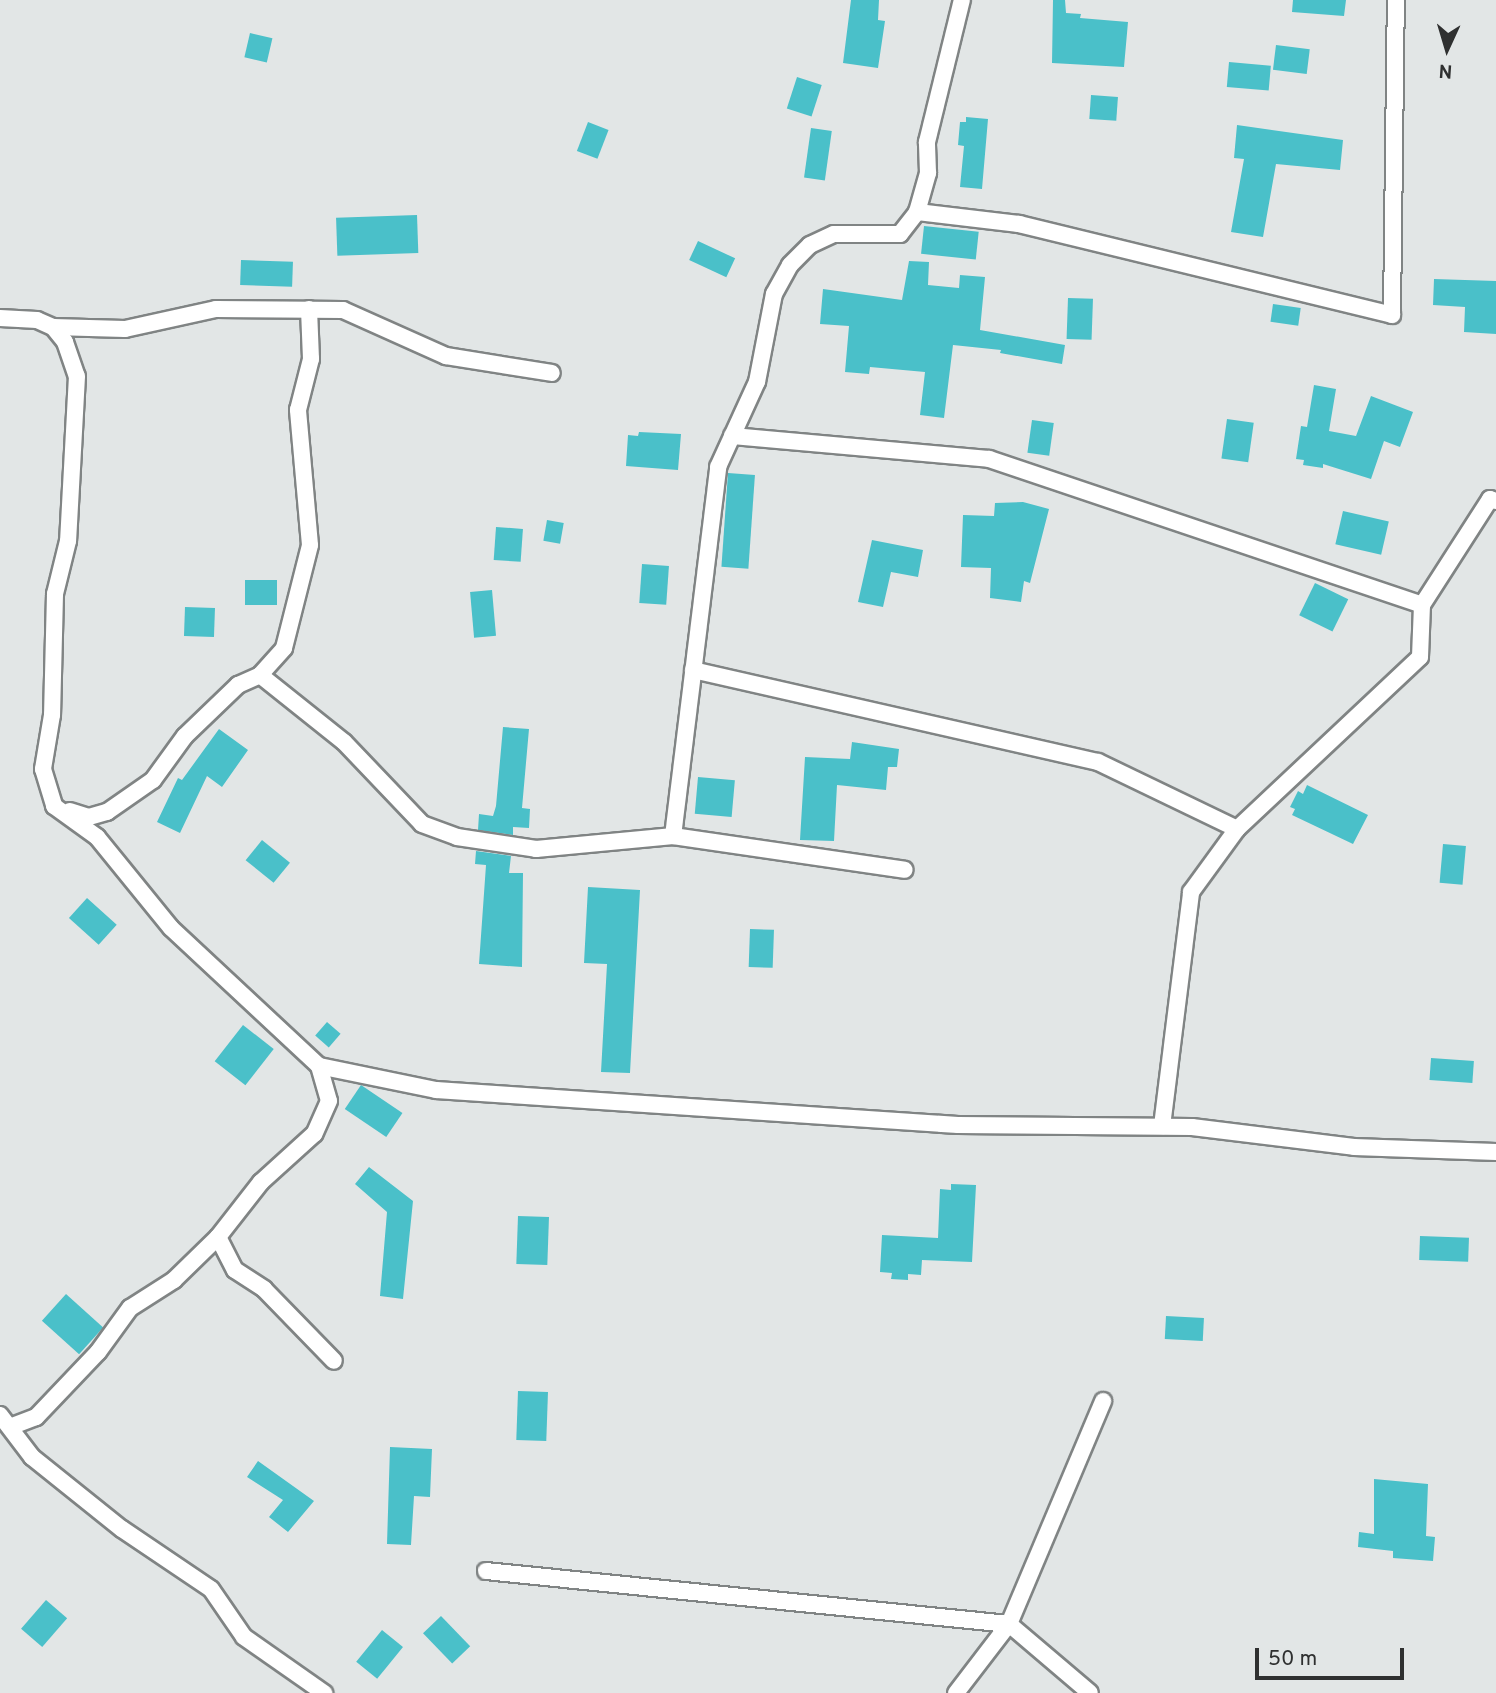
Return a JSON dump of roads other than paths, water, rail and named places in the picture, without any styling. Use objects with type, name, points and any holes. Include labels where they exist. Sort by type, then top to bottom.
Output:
[{"type":"street","points":[[673,835],[718,467],[757,382],[774,294],[790,265],[810,245],[834,233],[900,234],[917,212],[928,173],[927,142],[962,0]]},
{"type":"street","points":[[917,212],[1032,227],[1392,315],[1396,0]]},
{"type":"street","points":[[0,318],[37,320],[53,327],[125,329],[216,309],[343,310],[446,356],[552,373]]},
{"type":"street","points":[[54,806],[89,817],[107,812],[153,780],[185,736],[238,685],[260,675],[284,648],[310,545],[298,410],[311,359],[309,309]]},
{"type":"street","points":[[53,327],[65,342],[77,376],[68,541],[55,594],[52,715],[43,769],[54,806],[97,836],[171,928],[319,1066],[329,1101],[314,1135],[261,1182],[218,1237],[174,1280],[130,1308],[98,1352],[36,1417],[6,1421],[32,1457],[122,1529],[211,1589],[244,1637],[324,1693]]},
{"type":"street","points":[[732,436],[989,459],[1422,605]]},
{"type":"street","points":[[1162,1126],[1191,892],[1237,829],[1420,657],[1422,605],[1490,499],[1496,501]]},
{"type":"street","points":[[693,670],[1098,762],[1237,829]]},
{"type":"street","points":[[260,675],[344,742],[422,824],[457,837],[536,849],[673,835],[905,870]]},
{"type":"street","points":[[319,1066],[436,1090],[958,1125],[1162,1126],[1354,1147],[1496,1152]]},
{"type":"street","points":[[218,1237],[235,1270],[264,1289],[334,1361]]},
{"type":"street","points":[[956,1693],[1009,1624],[1103,1401]]},
{"type":"street","points":[[485,1570],[1009,1624],[1090,1693]]}]
